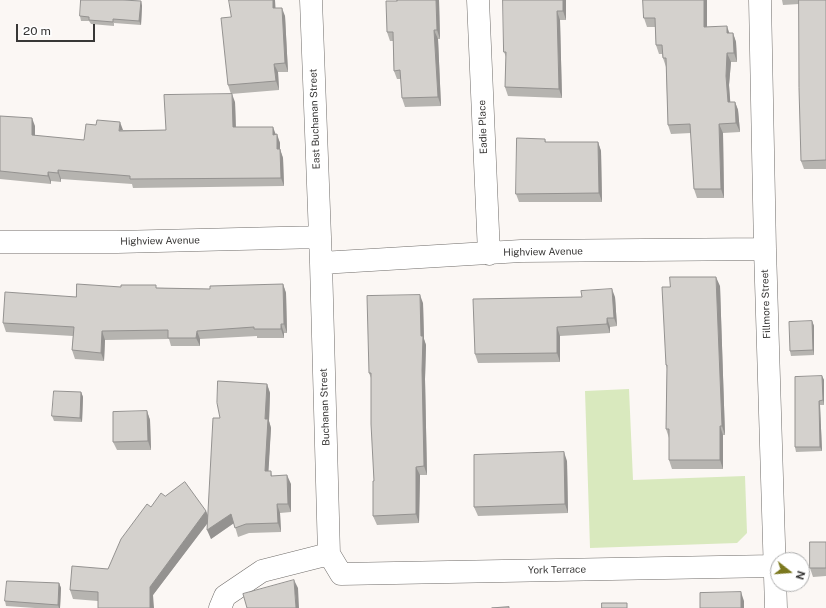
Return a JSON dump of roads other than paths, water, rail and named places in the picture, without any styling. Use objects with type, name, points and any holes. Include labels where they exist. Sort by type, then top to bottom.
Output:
[{"type":"street","name":"East Buchanan Street","points":[[311,0],[320,238]]},
{"type":"street","name":"Eadie Place","points":[[478,0],[489,254]]},
{"type":"street","name":"Fillmore Street","points":[[760,0],[773,552]]},
{"type":"street","name":"Highview Avenue","points":[[0,242],[117,242],[320,238]]},
{"type":"street","name":"Buchanan Street","points":[[320,238],[329,554],[341,574]]},
{"type":"street","name":"Highview Avenue","points":[[321,264],[521,252],[765,249]]},
{"type":"street","points":[[220,608],[225,596],[262,571],[329,554]]},
{"type":"street","name":"York Terrace","points":[[341,574],[770,566]]},
{"type":"street","name":"Fillmore Street","points":[[775,592],[776,608]]}]
